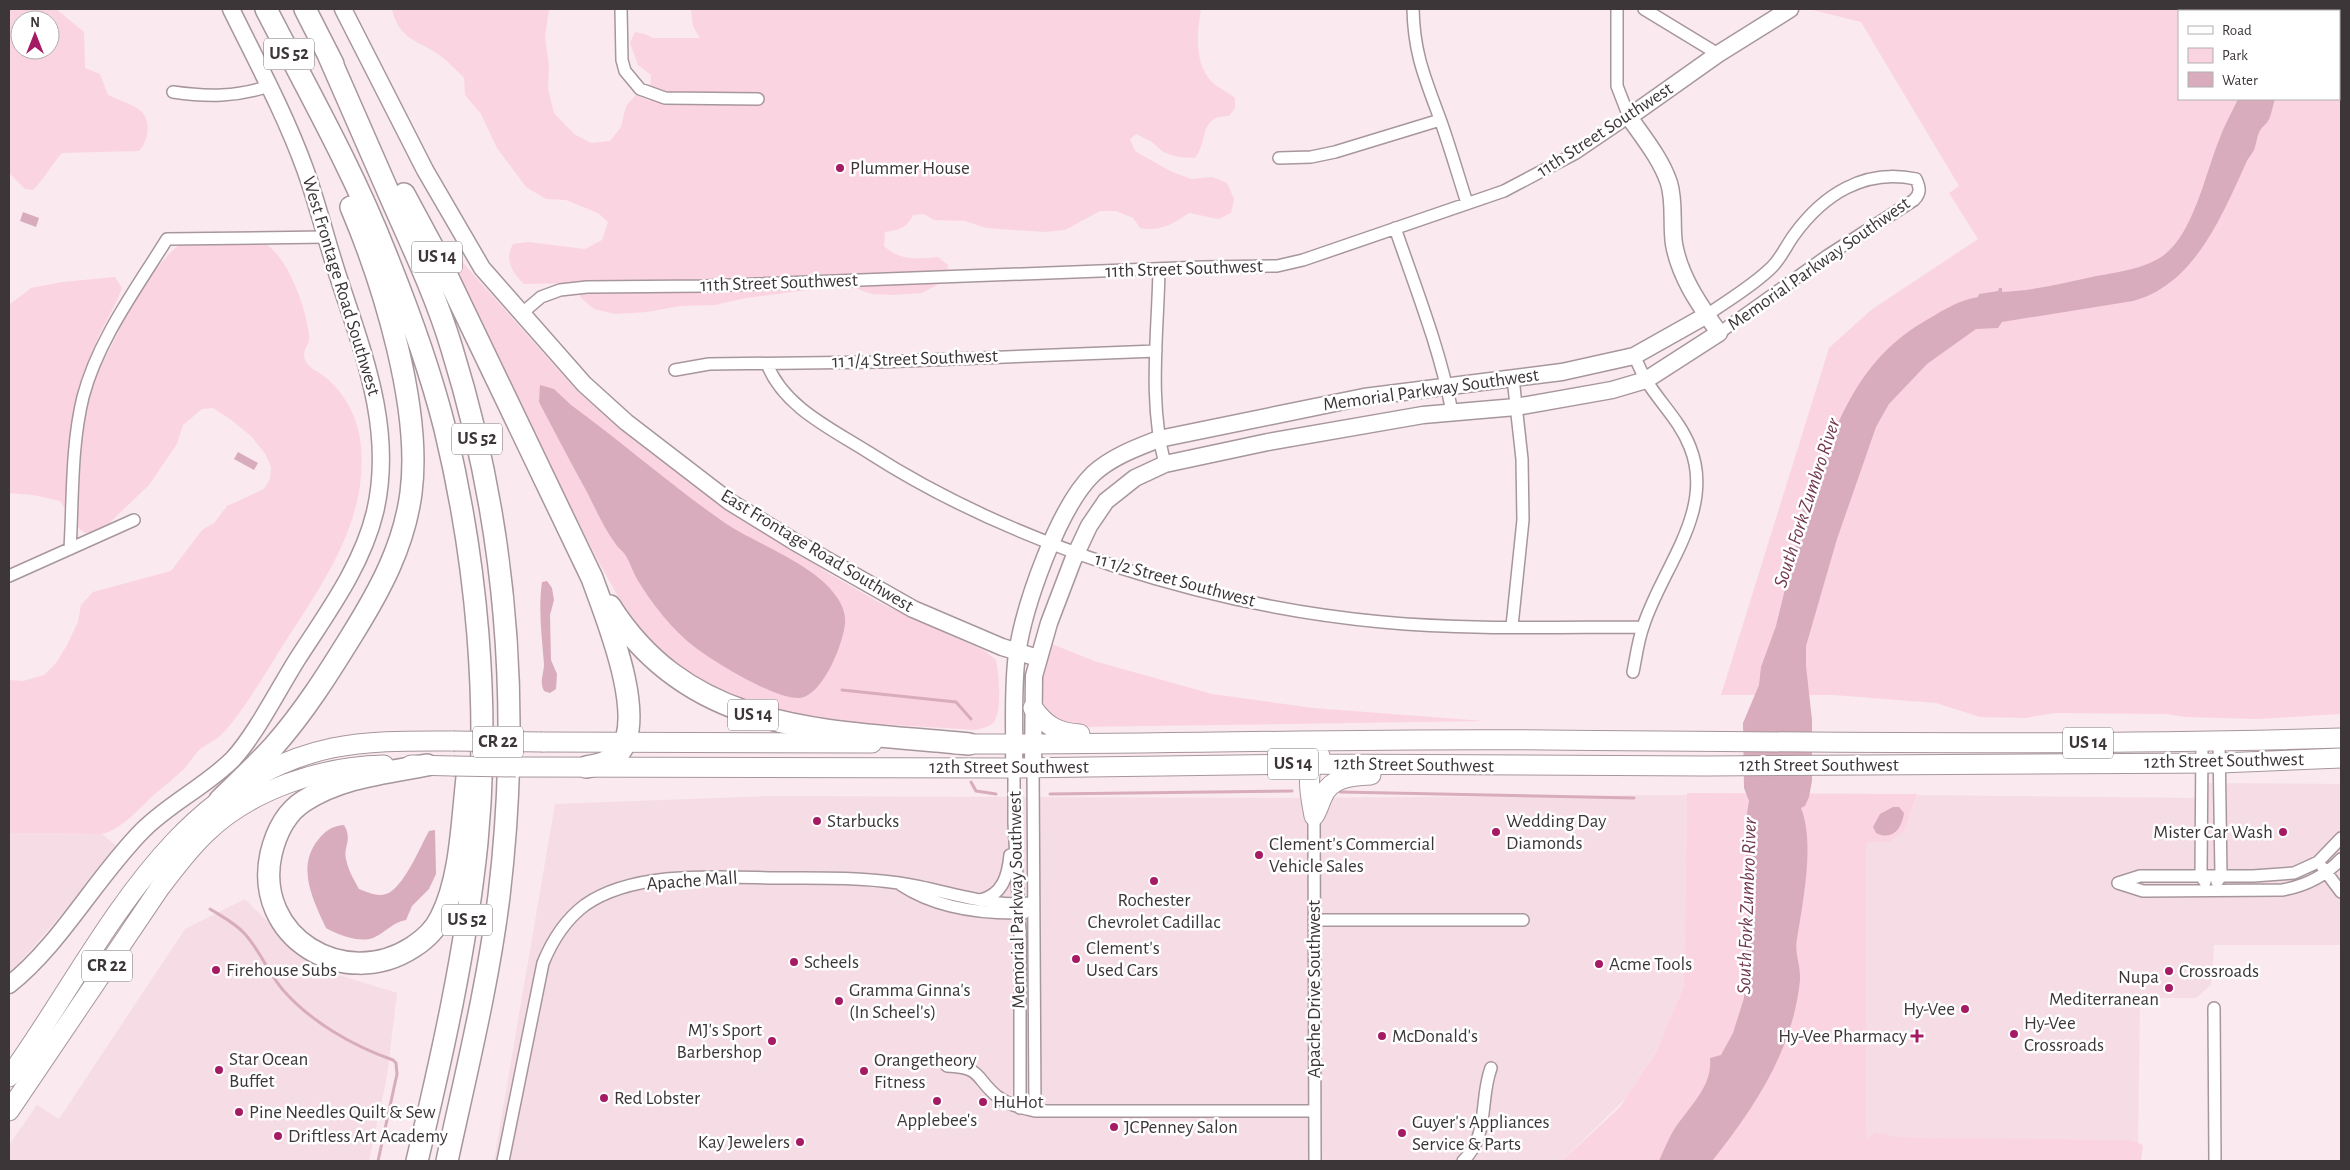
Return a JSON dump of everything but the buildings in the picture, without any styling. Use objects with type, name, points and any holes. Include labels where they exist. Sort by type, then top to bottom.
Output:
[{"type":"highway","name":"US 52","points":[[266,9],[354,180],[385,251],[420,346],[444,426],[459,494],[469,561],[480,674],[480,798],[468,911],[456,986],[417,1161]]},
{"type":"highway","name":"US 52","points":[[305,9],[327,52],[425,273],[452,347],[472,417],[500,562],[509,660],[508,782],[498,900],[476,1028],[447,1161]]},
{"type":"highway","name":"US 14","points":[[327,52],[439,259],[592,578],[626,630],[654,660],[680,680],[723,704],[761,718],[794,725],[969,744]]},
{"type":"highway","points":[[220,800],[274,746],[330,671],[386,578],[401,539],[411,493],[413,449],[411,421],[394,339],[360,229],[323,141],[312,99]]},
{"type":"highway","points":[[586,767],[609,761],[618,753],[626,742],[630,717],[623,675],[610,627],[592,578]]},
{"type":"highway","name":"US 14","points":[[427,765],[353,779],[321,791],[292,810],[282,825],[274,840],[270,859],[270,893],[272,903],[286,928],[312,951],[339,961],[369,963],[382,961],[406,952],[432,932],[441,918],[456,869],[480,674]]},
{"type":"highway","points":[[460,1161],[476,1028]]},
{"type":"main road","points":[[1033,708],[1042,720],[1054,730],[1066,733],[1088,734],[1104,744]]},
{"type":"main road","name":"12th Street Southwest","points":[[220,800],[269,771],[311,754],[331,749],[381,742],[969,744],[1547,740],[1706,743],[2210,742],[2341,738]]},
{"type":"main road","points":[[1314,816],[1310,793],[1313,764],[1317,757],[1325,752],[1399,741]]},
{"type":"main road","name":"12th Street Southwest","points":[[427,765],[1024,768],[1249,764],[1706,766],[2211,763],[2341,758]]},
{"type":"main road","points":[[1249,764],[1261,771],[1288,772],[1298,776],[1310,793]]},
{"type":"main road","name":"CR 22","points":[[10,1106],[186,854],[225,817],[249,802],[309,777],[357,767],[427,765]]},
{"type":"main road","points":[[1314,816],[1320,808],[1325,792],[1341,779],[1445,766]]},
{"type":"main road","name":"CR 22","points":[[9,1077],[148,872],[180,835],[220,800]]},
{"type":"street","name":"West Frontage Road Southwest","points":[[9,985],[32,964],[140,834],[168,808],[220,770],[245,744],[340,592],[367,538],[378,495],[380,438],[377,407],[367,366],[307,173],[269,86],[231,9]]},
{"type":"street","name":"East Frontage Road Southwest","points":[[343,9],[425,170],[469,248],[482,268],[584,384],[626,422],[730,502],[795,542],[914,609],[961,631],[1038,658]]},
{"type":"street","points":[[621,9],[622,60],[626,71],[640,89],[665,98],[758,99]]},
{"type":"street","points":[[1413,9],[1418,59],[1440,120],[1466,203]]},
{"type":"street","points":[[1617,9],[1618,86],[1629,117],[1662,166],[1669,183],[1676,255],[1687,282],[1719,333]]},
{"type":"street","points":[[1644,9],[1718,54]]},
{"type":"street","name":"11th Street Southwest","points":[[521,314],[541,297],[560,290],[587,287],[705,286],[1286,264],[1504,191],[1549,169],[1629,117],[1718,54],[1790,9]]},
{"type":"street","points":[[173,92],[224,96],[254,92],[269,86]]},
{"type":"street","points":[[1280,158],[1311,158],[1440,120]]},
{"type":"street","name":"Memorial Parkway Southwest","points":[[1024,743],[1033,708],[1034,676],[1038,658],[1076,552],[1106,501],[1134,478],[1165,464],[1268,442],[1452,412],[1516,406],[1612,390],[1646,380],[1719,333],[1827,256],[1914,200],[1920,188],[1916,179],[1905,177],[1880,178],[1853,183],[1845,188],[1807,220],[1770,269],[1706,314],[1634,356],[1562,372],[1447,385],[1364,397],[1159,439],[1120,455],[1094,473],[1073,500],[1052,543],[1028,610],[1018,652],[1034,908],[1035,1111]]},
{"type":"street","points":[[1395,228],[1431,330],[1447,385],[1452,412]]},
{"type":"street","points":[[70,549],[76,442],[87,385],[113,326],[167,239],[326,237]]},
{"type":"street","points":[[1159,269],[1156,351],[1159,439],[1165,464]]},
{"type":"street","name":"11 1/4 Street Southwest","points":[[675,370],[710,364],[880,362],[1156,351]]},
{"type":"street","points":[[1633,672],[1642,627],[1691,521],[1695,490],[1694,460],[1690,447],[1674,417],[1646,380],[1634,356]]},
{"type":"street","name":"11 1/2 Street Southwest","points":[[767,364],[781,390],[790,399],[809,414],[881,461],[975,510],[1052,543],[1136,572],[1216,594],[1295,610],[1406,624],[1642,627]]},
{"type":"street","points":[[1512,626],[1523,520],[1522,460],[1514,378]]},
{"type":"street","points":[[9,576],[134,520]]},
{"type":"street","points":[[2210,742],[2220,876],[2210,891]]},
{"type":"street","points":[[2210,742],[2211,763],[2201,876],[2210,891]]},
{"type":"street","name":"Memorial Parkway Southwest","points":[[1020,1108],[1020,932],[1014,823],[1024,768]]},
{"type":"street","name":"Apache Drive Southwest","points":[[1314,816],[1315,1161]]},
{"type":"street","points":[[978,900],[992,895],[1003,884],[1008,874],[1014,823]]},
{"type":"street","points":[[2341,838],[2318,862],[2299,872],[2220,876],[2140,876],[2118,883],[2143,891],[2289,889],[2307,883],[2327,872],[2341,858]]},
{"type":"street","points":[[2318,862],[2341,892]]},
{"type":"street","name":"Apache Mall","points":[[503,1161],[544,964],[557,934],[586,905],[630,886],[669,879],[863,878],[898,883],[1018,908]]},
{"type":"street","points":[[898,883],[916,895],[935,902],[1000,914],[1018,908],[1034,908]]},
{"type":"street","points":[[1314,920],[1523,920]]},
{"type":"street","points":[[2214,1008],[2214,1161]]},
{"type":"street","points":[[947,1066],[974,1070],[997,1097],[1020,1108],[1035,1111],[1314,1111]]},
{"type":"street","points":[[1463,1161],[1478,1141],[1482,1128],[1486,1082],[1491,1068]]},
{"type":"shaded area","points":[[2202,783],[2341,784],[2341,945],[2214,945],[2211,985],[2196,998],[2140,998],[2138,1143],[1866,1140],[1866,842],[1890,842],[1905,830],[1917,795],[2202,798]]},
{"type":"shaded area","points":[[1687,795],[1684,986],[1659,1046],[1626,1098],[1562,1161],[494,1161],[555,804],[771,796],[1283,798]]},
{"type":"shaded area","points":[[9,833],[102,834],[119,848],[9,975]]},
{"type":"shaded area","points":[[245,899],[313,967],[397,993],[387,1076],[369,1161],[9,1161],[9,1145],[37,1105],[59,1119],[185,929]]},
{"type":"green space","points":[[9,9],[56,9],[57,10],[10,10],[10,60],[60,60],[60,12],[84,32],[85,68],[100,74],[108,95],[141,111],[147,120],[148,131],[145,142],[139,151],[62,153],[33,190],[25,189],[9,173]]},
{"type":"green space","points":[[392,9],[549,9],[545,37],[549,65],[548,89],[554,113],[574,134],[591,143],[610,141],[621,127],[626,106],[636,95],[650,101],[651,75],[638,65],[630,43],[635,32],[653,38],[700,38],[693,26],[691,9],[1201,9],[1198,47],[1202,66],[1212,82],[1235,98],[1235,108],[1229,116],[1219,117],[1208,125],[1195,158],[1178,157],[1163,152],[1152,142],[1136,134],[1130,139],[1135,151],[1170,171],[1191,179],[1212,177],[1227,183],[1234,199],[1231,213],[1218,219],[1189,213],[1166,226],[1147,229],[1140,228],[1133,218],[1116,211],[1100,211],[1065,230],[1044,232],[986,228],[965,221],[934,220],[924,214],[913,215],[902,228],[885,232],[884,246],[903,257],[938,257],[948,265],[946,280],[922,293],[872,294],[845,285],[746,298],[715,305],[680,306],[647,312],[615,314],[594,309],[581,298],[575,283],[524,284],[513,270],[509,261],[509,255],[513,244],[528,242],[585,249],[602,240],[608,222],[598,213],[566,200],[546,199],[526,187],[497,148],[481,114],[465,95],[464,78],[442,57],[409,37],[399,27]]},
{"type":"green space","points":[[1809,9],[2341,9],[2341,714],[2257,719],[2186,717],[2165,714],[2055,713],[2025,718],[1980,717],[1936,703],[1833,695],[1721,695],[1829,348],[1871,310],[1978,239],[1949,193],[1959,186],[1861,22]]},
{"type":"green space","points":[[433,229],[577,391],[624,432],[721,504],[833,576],[882,604],[985,651],[996,660],[999,701],[997,717],[994,722],[976,730],[815,720],[724,693],[680,666],[647,637],[619,598],[597,559]]},
{"type":"green space","points":[[225,232],[255,238],[266,244],[285,265],[298,294],[307,322],[309,341],[304,353],[305,360],[309,366],[325,377],[339,391],[354,417],[360,437],[361,476],[357,503],[348,530],[324,581],[236,717],[221,735],[199,750],[185,768],[131,817],[117,827],[102,834],[9,833],[9,680],[23,681],[44,675],[56,663],[67,645],[78,622],[81,605],[93,592],[171,571],[202,530],[214,523],[227,506],[264,489],[270,479],[271,467],[266,455],[251,436],[213,408],[202,409],[183,425],[177,444],[149,485],[102,530],[85,533],[77,527],[60,501],[33,495],[9,493],[9,305],[31,288],[62,282],[115,277],[122,288],[92,352],[90,362],[103,362],[144,286],[157,267],[172,251],[188,240],[205,233]]},
{"type":"green space","points":[[1052,644],[1094,661],[1212,694],[1313,708],[1484,721],[1077,727],[1067,724],[1044,707],[1042,679]]},
{"type":"green space","points":[[1687,793],[1917,794],[1905,830],[1890,842],[1866,842],[1866,1140],[1875,1132],[1897,1137],[1924,1138],[2130,1140],[2143,1145],[2141,1161],[1562,1161],[1620,1107],[1657,1050],[1684,986]]},
{"type":"water","name":"South Fork Zumbro River","points":[[2238,100],[2275,100],[2269,119],[2260,131],[2254,149],[2216,226],[2189,264],[2173,280],[2154,293],[2133,301],[2002,322],[1998,328],[1976,329],[1927,364],[1889,404],[1876,427],[1837,539],[1806,646],[1806,666],[1812,720],[1812,781],[1809,797],[1805,806],[1801,808],[1805,822],[1807,855],[1805,890],[1796,944],[1800,980],[1796,1006],[1789,1030],[1770,1076],[1743,1120],[1712,1161],[1659,1161],[1672,1133],[1703,1088],[1710,1069],[1710,1058],[1721,1055],[1733,1033],[1744,998],[1748,906],[1745,825],[1749,801],[1744,788],[1743,723],[1759,685],[1761,667],[1776,626],[1802,520],[1803,505],[1850,400],[1864,376],[1882,355],[1903,336],[1953,305],[1978,297],[1979,294],[1998,291],[1999,288],[2002,288],[2002,292],[2025,290],[2129,270],[2147,264],[2164,255],[2183,233],[2191,218],[2221,135]]},
{"type":"water","points":[[23,212],[39,218],[36,227],[20,221]]},
{"type":"water","points":[[540,385],[554,389],[571,405],[725,523],[800,565],[826,585],[842,606],[845,624],[836,655],[824,679],[816,688],[808,695],[800,698],[789,697],[762,687],[705,655],[671,625],[643,588],[626,556],[616,545],[604,525],[539,402]]},
{"type":"water","points":[[238,452],[258,463],[254,470],[234,459]]},
{"type":"water","points":[[547,581],[552,588],[554,600],[550,615],[551,660],[557,674],[556,689],[550,693],[544,691],[542,681],[544,664],[540,603],[542,582]]},
{"type":"water","points":[[1893,807],[1899,807],[1904,813],[1901,824],[1895,832],[1887,836],[1876,833],[1873,827],[1880,814]]},
{"type":"water","points":[[344,825],[348,835],[345,854],[353,878],[359,889],[379,895],[392,891],[399,884],[429,831],[435,830],[436,874],[429,889],[412,906],[406,920],[397,923],[370,939],[350,938],[326,928],[309,884],[307,872],[311,850],[326,832],[336,826]]},
{"type":"waterway","points":[[842,690],[956,702],[971,719]]},
{"type":"waterway","points":[[971,782],[976,791],[996,794]]},
{"type":"waterway","points":[[1050,794],[1292,791]]},
{"type":"waterway","points":[[1340,792],[1634,798]]},
{"type":"waterway","points":[[210,909],[244,933],[283,990],[306,1012],[348,1040],[396,1063],[397,1074],[378,1161]]},
{"type":"place","name":"Plummer House","points":[[840,168]]},
{"type":"place","name":"Starbucks","points":[[817,821]]},
{"type":"place","name":"Wedding Day Diamonds","points":[[1496,832]]},
{"type":"place","name":"Mister Car Wash","points":[[2283,832]]},
{"type":"place","name":"Clement's Commercial Vehicle Sales","points":[[1259,855]]},
{"type":"place","name":"Rochester Chevrolet Cadillac","points":[[1154,881]]},
{"type":"place","name":"Clement's Used Cars","points":[[1076,959]]},
{"type":"place","name":"Scheels","points":[[794,962]]},
{"type":"place","name":"Acme Tools","points":[[1599,964]]},
{"type":"place","name":"Firehouse Subs","points":[[216,970]]},
{"type":"place","name":"Crossroads","points":[[2169,971]]},
{"type":"place","name":"Nupa Mediterranean","points":[[2169,988]]},
{"type":"place","name":"Gramma Ginna's (In Scheel's)","points":[[839,1001]]},
{"type":"place","name":"Hy-Vee","points":[[1965,1009]]},
{"type":"place","name":"Hy-Vee Crossroads","points":[[2014,1034]]},
{"type":"place","name":"McDonald's","points":[[1382,1036]]},
{"type":"place","name":"Hy-Vee Pharmacy","points":[[1917,1036]]},
{"type":"place","name":"MJ's Sport Barbershop","points":[[772,1041]]},
{"type":"place","name":"Star Ocean Buffet","points":[[219,1070]]},
{"type":"place","name":"Orangetheory Fitness","points":[[864,1071]]},
{"type":"place","name":"Red Lobster","points":[[604,1098]]},
{"type":"place","name":"Applebee's","points":[[937,1101]]},
{"type":"place","name":"HuHot","points":[[983,1102]]},
{"type":"place","name":"Pine Needles Quilt & Sew","points":[[239,1112]]},
{"type":"place","name":"JCPenney Salon","points":[[1114,1127]]},
{"type":"place","name":"Guyer's Appliances Service & Parts","points":[[1402,1133]]},
{"type":"place","name":"Driftless Art Academy","points":[[278,1136]]},
{"type":"place","name":"Kay Jewelers","points":[[800,1142]]}]
